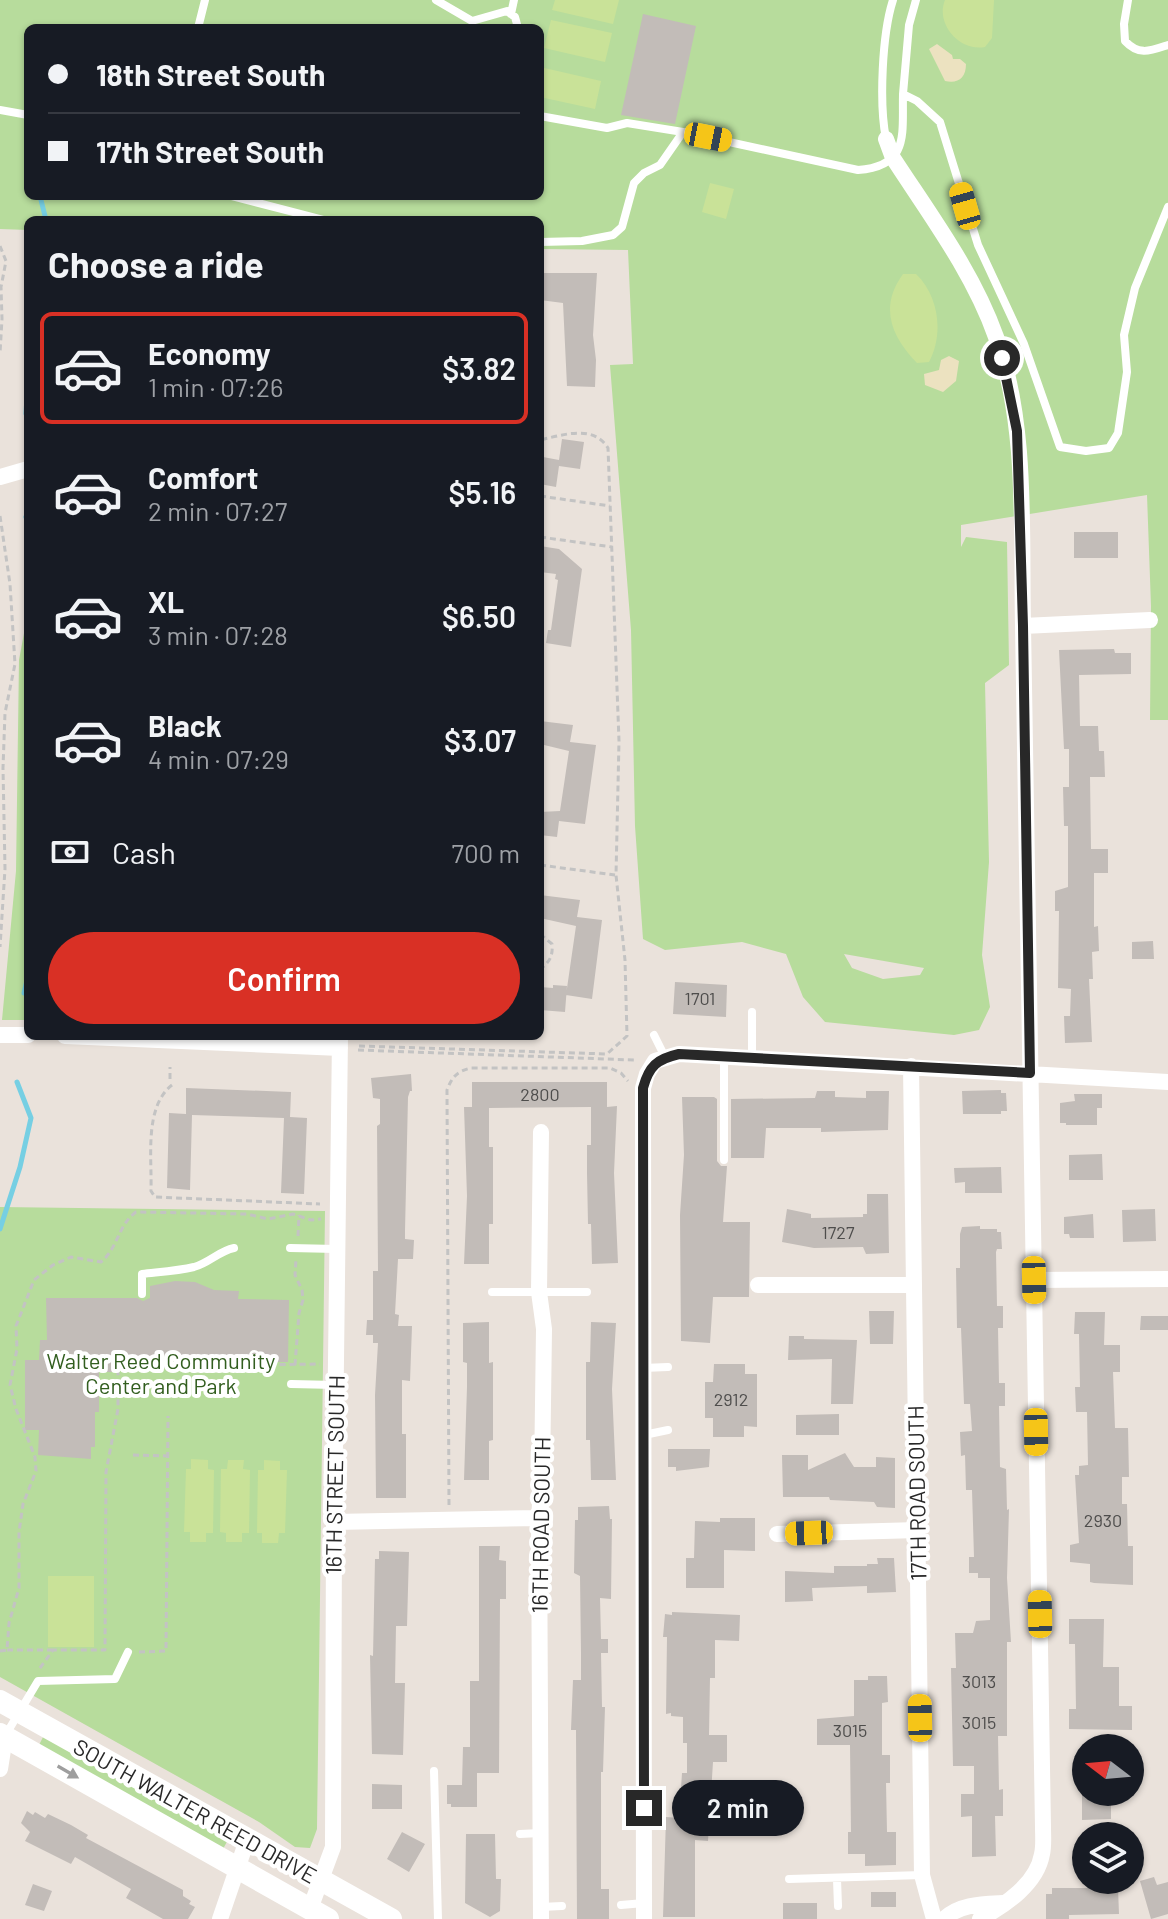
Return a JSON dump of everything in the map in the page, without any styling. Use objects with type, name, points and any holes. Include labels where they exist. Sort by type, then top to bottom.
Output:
[{"type":"main road","name":"SOUTH WALTER REED DRIVE","points":[[10,1706],[391,1919]]},
{"type":"main road","name":"SOUTH WALTER REED DRIVE","points":[[2,1735],[319,1914]]},
{"type":"street","points":[[886,139],[893,158],[966,272],[996,335],[1009,380],[1017,431],[1023,626],[1042,1855],[1033,1875],[1021,1890],[980,1919]]},
{"type":"street","points":[[0,477],[24,470]]},
{"type":"street","points":[[1023,626],[1150,620]]},
{"type":"street","points":[[0,1035],[24,1035]]},
{"type":"street","points":[[248,1040],[340,1042]]},
{"type":"street","name":"16TH STREET SOUTH","points":[[319,1914],[322,1882],[333,1847],[340,1042]]},
{"type":"street","points":[[644,1911],[643,1088],[653,1060],[679,1054],[1168,1082]]},
{"type":"street","name":"17TH ROAD SOUTH","points":[[911,1066],[922,1875],[934,1919]]},
{"type":"street","name":"16TH ROAD SOUTH","points":[[541,1132],[539,1292],[544,1329],[533,1788],[540,1833],[541,1913]]},
{"type":"street","points":[[1034,1280],[1168,1279]]},
{"type":"street","points":[[758,1285],[913,1285]]},
{"type":"street","points":[[334,1522],[539,1518]]},
{"type":"street","points":[[777,1534],[918,1530]]},
{"type":"street","points":[[0,1769],[2,1735]]},
{"type":"street","points":[[220,1919],[247,1840]]},
{"type":"street","points":[[944,1919],[951,1912],[978,1904],[1003,1903]]},
{"type":"lane","points":[[199,24],[205,0]]},
{"type":"lane","points":[[436,0],[472,21],[507,11],[515,17],[517,24]]},
{"type":"lane","points":[[511,14],[514,0]]},
{"type":"lane","points":[[886,139],[881,117],[882,85],[893,0]]},
{"type":"lane","points":[[544,117],[607,128],[627,123],[683,132],[858,170],[869,169],[893,158],[901,147],[909,25],[916,0]]},
{"type":"lane","points":[[1128,0],[1125,41],[1133,50],[1145,52],[1168,45]]},
{"type":"lane","points":[[903,94],[917,101],[940,122],[978,245],[1024,344],[1060,447],[1086,451],[1109,448],[1118,433],[1127,372],[1124,335],[1135,288],[1168,207]]},
{"type":"lane","points":[[0,110],[24,114]]},
{"type":"lane","points":[[544,242],[582,241],[613,235],[622,227],[634,183],[644,173],[660,165],[683,132]]},
{"type":"lane","points":[[246,200],[308,216]]},
{"type":"lane","points":[[752,1012],[752,1058]]},
{"type":"lane","points":[[653,1060],[654,1035]]},
{"type":"lane","points":[[724,1056],[724,1160]]},
{"type":"lane","points":[[142,1294],[142,1274],[194,1267],[222,1251],[234,1248]]},
{"type":"lane","points":[[294,1248],[338,1249]]},
{"type":"lane","points":[[492,1292],[587,1292]]},
{"type":"lane","points":[[643,1368],[668,1367]]},
{"type":"lane","points":[[291,1384],[336,1385]]},
{"type":"lane","points":[[643,1436],[668,1430]]},
{"type":"lane","points":[[2,1735],[10,1706],[38,1681],[115,1679],[128,1652]]},
{"type":"lane","points":[[434,1771],[438,1919]]},
{"type":"lane","points":[[520,1834],[540,1833]]},
{"type":"lane","points":[[789,1879],[922,1875]]},
{"type":"lane","points":[[837,1879],[838,1906]]},
{"type":"lane","points":[[621,1905],[644,1911]]},
{"type":"lane","points":[[541,1913],[562,1906]]},
{"type":"path","points":[[0,246],[6,261],[1,287],[0,353]]},
{"type":"path","points":[[544,439],[572,433],[593,435],[603,439],[608,448],[619,741],[616,875],[625,960],[627,1036],[607,1054],[358,1048],[653,1060]]},
{"type":"path","points":[[544,497],[610,506]]},
{"type":"path","points":[[0,516],[8,562],[15,664],[5,713],[1,768],[5,869],[0,947]]},
{"type":"path","points":[[544,538],[612,547]]},
{"type":"path","points":[[544,866],[616,875]]},
{"type":"path","points":[[544,937],[552,944],[553,954],[544,966]]},
{"type":"path","points":[[170,1067],[170,1079]]},
{"type":"path","points":[[449,1509],[447,1090],[452,1078],[461,1070],[471,1068],[610,1068],[621,1073],[630,1084]]},
{"type":"path","points":[[172,1085],[156,1103],[153,1120],[151,1191],[155,1197],[320,1204]]},
{"type":"path","points":[[7,1650],[9,1623],[19,1588],[19,1532],[23,1504],[36,1471],[35,1457],[10,1385],[17,1349],[16,1326],[34,1280],[53,1265],[71,1257],[101,1262],[109,1255],[122,1226],[136,1212],[247,1214],[268,1219],[299,1215],[311,1220],[321,1219]]},
{"type":"path","points":[[295,1366],[298,1321],[303,1300],[295,1275],[294,1248],[299,1215]]},
{"type":"path","points":[[0,1651],[105,1650],[106,1472],[118,1409],[118,1367],[321,1364]]},
{"type":"path","points":[[128,1652],[166,1651],[168,1416]]},
{"type":"path","points":[[133,1455],[168,1456]]},
{"type":"path","points":[[28,1672],[41,1668],[53,1650]]},
{"type":"green space","points":[[0,0],[1168,0],[1168,720],[1150,720],[1151,606],[1147,495],[961,525],[961,547],[966,537],[1007,542],[1009,665],[985,683],[989,862],[982,955],[990,1007],[979,1030],[954,1035],[825,1022],[803,997],[786,954],[742,942],[665,950],[643,939],[635,826],[631,630],[610,365],[633,364],[628,250],[544,249],[544,216],[24,216],[24,230],[0,229]],"holes":[[[844,954],[924,968],[920,975],[883,979],[852,968]]]},
{"type":"green space","points":[[555,0],[619,0],[613,24],[552,10]]},
{"type":"green space","points":[[945,0],[994,0],[992,38],[985,47],[967,45],[952,34],[944,18]]},
{"type":"green space","points":[[551,20],[612,33],[605,62],[544,48]]},
{"type":"green space","points":[[544,68],[601,81],[595,109],[544,98]]},
{"type":"green space","points":[[710,183],[734,189],[726,219],[702,212]]},
{"type":"green space","points":[[903,274],[916,274],[934,304],[937,340],[929,362],[917,363],[900,342],[891,321],[891,298]]},
{"type":"green space","points":[[24,633],[24,1020],[2,1020],[16,871],[19,660]]},
{"type":"green space","name":"Walter Reed Community Center and Park","points":[[0,1207],[325,1211],[317,1829],[310,1848],[295,1847],[259,1822],[0,1677]]},
{"type":"green space","points":[[191,1459],[208,1460],[208,1469],[214,1470],[213,1533],[206,1533],[206,1542],[190,1542],[190,1532],[184,1532],[186,1469],[191,1469]]},
{"type":"green space","points":[[228,1460],[244,1460],[243,1469],[250,1470],[249,1533],[242,1533],[242,1542],[226,1542],[226,1533],[220,1532],[221,1469],[227,1469]]},
{"type":"green space","points":[[264,1460],[280,1461],[280,1470],[287,1470],[285,1533],[279,1533],[278,1543],[262,1543],[262,1533],[257,1533],[258,1470],[264,1470]]},
{"type":"green space","points":[[48,1576],[94,1576],[94,1647],[48,1647]]},
{"type":"green space","points":[[44,1735],[229,1838],[223,1849],[39,1745]]},
{"type":"sand","points":[[937,44],[953,59],[960,59],[966,64],[965,73],[960,79],[945,81],[929,49]]},
{"type":"sand","points":[[949,356],[959,361],[956,381],[943,392],[925,385],[924,374],[939,370],[941,360]]},
{"type":"building","points":[[643,14],[696,26],[675,124],[621,115]]},
{"type":"building","points":[[544,273],[597,273],[593,335],[595,387],[567,386],[563,303],[544,301]]},
{"type":"building","points":[[562,439],[584,442],[580,469],[559,466],[556,487],[544,485],[544,457],[559,460]]},
{"type":"building","points":[[1074,532],[1118,532],[1118,558],[1074,558]]},
{"type":"building","points":[[544,547],[559,549],[582,569],[571,647],[546,643],[548,630],[551,630],[558,580],[555,579],[556,574],[544,572]]},
{"type":"building","points":[[1114,649],[1115,653],[1131,653],[1131,674],[1079,675],[1080,726],[1098,726],[1099,751],[1104,751],[1105,777],[1090,777],[1091,849],[1108,849],[1108,873],[1094,873],[1094,927],[1098,926],[1099,951],[1092,952],[1093,979],[1089,979],[1092,1042],[1065,1043],[1064,1016],[1070,1016],[1071,989],[1058,988],[1059,911],[1055,911],[1055,891],[1068,887],[1068,826],[1064,826],[1063,787],[1069,787],[1069,749],[1064,749],[1059,650]]},
{"type":"building","points":[[544,721],[573,725],[570,742],[596,745],[585,824],[559,821],[557,837],[544,835],[544,812],[560,811],[569,751],[544,745]]},
{"type":"building","points":[[544,896],[580,900],[577,917],[602,920],[592,999],[566,995],[576,926],[544,919]]},
{"type":"building","points":[[1153,941],[1154,959],[1132,959],[1132,942]]},
{"type":"building","points":[[675,982],[727,985],[726,1017],[673,1014]]},
{"type":"building","points":[[553,985],[567,986],[565,1012],[544,1010],[544,987],[553,988]]},
{"type":"building","points":[[411,1074],[405,1239],[414,1240],[413,1259],[398,1259],[395,1314],[399,1315],[398,1326],[412,1326],[410,1381],[402,1380],[406,1498],[376,1498],[378,1343],[373,1343],[373,1335],[366,1335],[367,1320],[373,1320],[373,1271],[378,1271],[377,1126],[380,1124],[380,1099],[373,1098],[371,1078]]},
{"type":"building","points":[[472,1082],[607,1082],[607,1107],[617,1106],[614,1173],[618,1263],[592,1264],[587,1173],[591,1107],[489,1108],[489,1147],[493,1147],[493,1224],[489,1224],[489,1264],[464,1264],[467,1196],[464,1107],[472,1107]]},
{"type":"building","points":[[186,1088],[291,1092],[290,1117],[307,1118],[304,1194],[281,1193],[284,1118],[192,1115],[190,1190],[167,1188],[169,1113],[186,1114]]},
{"type":"building","points":[[1001,1090],[1001,1093],[1006,1093],[1007,1111],[1001,1111],[1001,1114],[963,1114],[962,1091]]},
{"type":"building","points":[[817,1091],[835,1091],[835,1097],[866,1098],[866,1091],[889,1091],[888,1130],[821,1132],[821,1128],[766,1128],[764,1158],[731,1158],[731,1099],[815,1098]]},
{"type":"building","points":[[1074,1094],[1102,1094],[1102,1108],[1097,1108],[1097,1125],[1060,1123],[1060,1103],[1075,1101]]},
{"type":"building","points":[[682,1097],[717,1099],[717,1161],[721,1166],[727,1166],[723,1222],[750,1222],[749,1297],[713,1297],[710,1343],[681,1341]]},
{"type":"building","points":[[1102,1154],[1103,1180],[1069,1180],[1069,1155]]},
{"type":"building","points":[[1001,1167],[1002,1193],[965,1193],[965,1182],[955,1183],[954,1168]]},
{"type":"building","points":[[867,1194],[888,1194],[889,1253],[866,1254],[863,1247],[814,1248],[782,1242],[787,1209],[811,1214],[811,1218],[863,1217],[867,1214]]},
{"type":"building","points":[[1155,1209],[1156,1241],[1123,1242],[1122,1210]]},
{"type":"building","points":[[1093,1214],[1094,1238],[1070,1238],[1069,1234],[1064,1234],[1064,1217]]},
{"type":"building","points":[[980,1226],[980,1229],[997,1229],[1001,1232],[1002,1249],[996,1252],[997,1306],[1003,1306],[1003,1328],[998,1328],[999,1383],[1005,1383],[1005,1406],[999,1406],[1000,1467],[1006,1469],[1009,1509],[1007,1578],[1011,1642],[1007,1642],[1007,1736],[998,1736],[1003,1816],[995,1816],[996,1856],[972,1857],[972,1816],[961,1817],[961,1794],[974,1794],[974,1766],[953,1766],[951,1668],[956,1668],[955,1633],[973,1633],[976,1621],[990,1620],[990,1578],[978,1578],[978,1573],[969,1573],[969,1557],[974,1557],[972,1490],[966,1490],[965,1455],[961,1456],[960,1432],[972,1431],[970,1404],[964,1404],[961,1328],[957,1328],[956,1268],[960,1268],[962,1227]]},
{"type":"building","points":[[175,1281],[195,1282],[214,1290],[239,1291],[238,1299],[289,1300],[288,1362],[117,1361],[116,1372],[99,1372],[99,1412],[95,1412],[95,1447],[91,1447],[91,1459],[38,1455],[39,1430],[25,1430],[25,1360],[39,1360],[40,1340],[47,1340],[46,1298],[137,1298],[143,1301],[150,1298],[150,1286]]},
{"type":"building","points":[[869,1311],[894,1311],[893,1344],[870,1344]]},
{"type":"building","points":[[1075,1312],[1105,1312],[1104,1345],[1120,1345],[1120,1372],[1113,1372],[1115,1428],[1128,1428],[1129,1477],[1122,1477],[1122,1504],[1127,1504],[1128,1546],[1133,1546],[1133,1585],[1090,1582],[1090,1564],[1070,1562],[1070,1545],[1079,1543],[1075,1475],[1079,1475],[1079,1466],[1088,1465],[1087,1412],[1076,1412],[1075,1387],[1080,1387],[1079,1334],[1074,1334]]},
{"type":"building","points":[[1141,1316],[1168,1316],[1168,1330],[1140,1330]]},
{"type":"building","points":[[489,1322],[489,1363],[493,1362],[493,1440],[489,1441],[489,1480],[464,1480],[467,1363],[463,1362],[463,1323]]},
{"type":"building","points":[[591,1322],[616,1323],[612,1389],[616,1480],[591,1480],[590,1440],[586,1440],[586,1362],[590,1362]]},
{"type":"building","points":[[789,1336],[857,1340],[853,1404],[831,1404],[832,1359],[788,1360]]},
{"type":"building","points":[[714,1364],[745,1364],[745,1374],[757,1374],[757,1427],[744,1426],[744,1437],[713,1437],[713,1418],[705,1418],[705,1382],[713,1382]]},
{"type":"building","points":[[839,1414],[839,1435],[796,1435],[796,1415]]},
{"type":"building","points":[[668,1449],[710,1449],[709,1467],[676,1471],[676,1467],[668,1467]]},
{"type":"building","points":[[845,1453],[854,1467],[876,1467],[876,1457],[895,1458],[895,1508],[877,1507],[874,1502],[830,1500],[829,1497],[783,1497],[782,1455],[808,1455],[808,1470]]},
{"type":"building","points":[[609,1506],[612,1519],[611,1599],[600,1598],[601,1639],[608,1639],[608,1653],[601,1653],[602,1707],[605,1707],[601,1772],[601,1889],[609,1889],[609,1919],[577,1919],[576,1730],[571,1730],[573,1680],[581,1680],[581,1653],[580,1576],[574,1573],[575,1520],[578,1520],[578,1507]]},
{"type":"building","points":[[720,1518],[755,1518],[755,1551],[724,1550],[724,1588],[686,1588],[686,1558],[694,1558],[695,1521],[720,1522]]},
{"type":"building","points":[[479,1546],[500,1546],[499,1560],[506,1561],[506,1599],[500,1599],[499,1773],[477,1773],[477,1807],[451,1807],[447,1804],[447,1785],[462,1785],[463,1747],[470,1747],[470,1681],[479,1681]]},
{"type":"building","points":[[379,1551],[409,1552],[407,1626],[396,1626],[395,1683],[405,1683],[403,1755],[372,1754],[370,1655],[373,1656],[375,1559],[379,1559]]},
{"type":"building","points":[[877,1558],[894,1558],[896,1592],[867,1593],[867,1586],[812,1588],[813,1601],[785,1602],[785,1571],[834,1573],[834,1566],[878,1564]]},
{"type":"building","points":[[672,1612],[740,1615],[739,1641],[715,1640],[715,1678],[710,1678],[709,1735],[727,1735],[727,1762],[713,1762],[708,1841],[695,1840],[695,1917],[663,1917],[666,1817],[679,1818],[682,1773],[687,1773],[683,1717],[666,1714],[667,1637],[663,1637],[665,1614],[672,1615]]},
{"type":"building","points":[[1069,1619],[1104,1619],[1103,1667],[1119,1667],[1119,1706],[1132,1706],[1132,1730],[1069,1729],[1069,1709],[1076,1709],[1075,1644],[1069,1644]]},
{"type":"building","points":[[868,1676],[887,1676],[888,1702],[882,1703],[882,1755],[890,1755],[890,1783],[886,1783],[887,1832],[896,1832],[896,1865],[865,1866],[865,1854],[848,1854],[848,1832],[851,1832],[850,1745],[817,1745],[817,1719],[854,1716],[854,1680],[868,1680]]},
{"type":"building","points":[[372,1784],[402,1785],[402,1809],[372,1809]]},
{"type":"building","points":[[1082,1806],[1111,1806],[1111,1819],[1082,1820]]},
{"type":"building","points":[[27,1811],[45,1818],[48,1814],[71,1825],[88,1835],[86,1838],[183,1890],[183,1896],[195,1907],[188,1919],[163,1919],[126,1898],[131,1889],[75,1857],[71,1864],[25,1841],[30,1832],[21,1823]]},
{"type":"building","points":[[402,1832],[425,1844],[409,1872],[387,1859]]},
{"type":"building","points":[[466,1834],[495,1834],[496,1879],[501,1879],[500,1911],[490,1917],[465,1903]]},
{"type":"building","points":[[1154,1877],[1157,1885],[1168,1882],[1168,1914],[1151,1919],[1144,1894],[1144,1880]]},
{"type":"building","points":[[33,1884],[52,1891],[44,1911],[25,1905]]},
{"type":"building","points":[[1052,1888],[1072,1888],[1072,1894],[1118,1894],[1119,1914],[1069,1915],[1069,1919],[1046,1919],[1046,1894],[1052,1894]]},
{"type":"building","points":[[871,1892],[896,1892],[896,1907],[871,1907]]},
{"type":"building","points":[[783,1903],[817,1903],[817,1919],[783,1919]]},
{"type":"waterway","points":[[41,200],[45,216]]},
{"type":"waterway","points":[[0,1229],[20,1167],[31,1118],[17,1082]]},
{"type":"route","points":[[644,1808],[643,1088],[647,1074],[655,1061],[679,1054],[1030,1073],[1017,431],[1009,380],[1002,358]]}]
